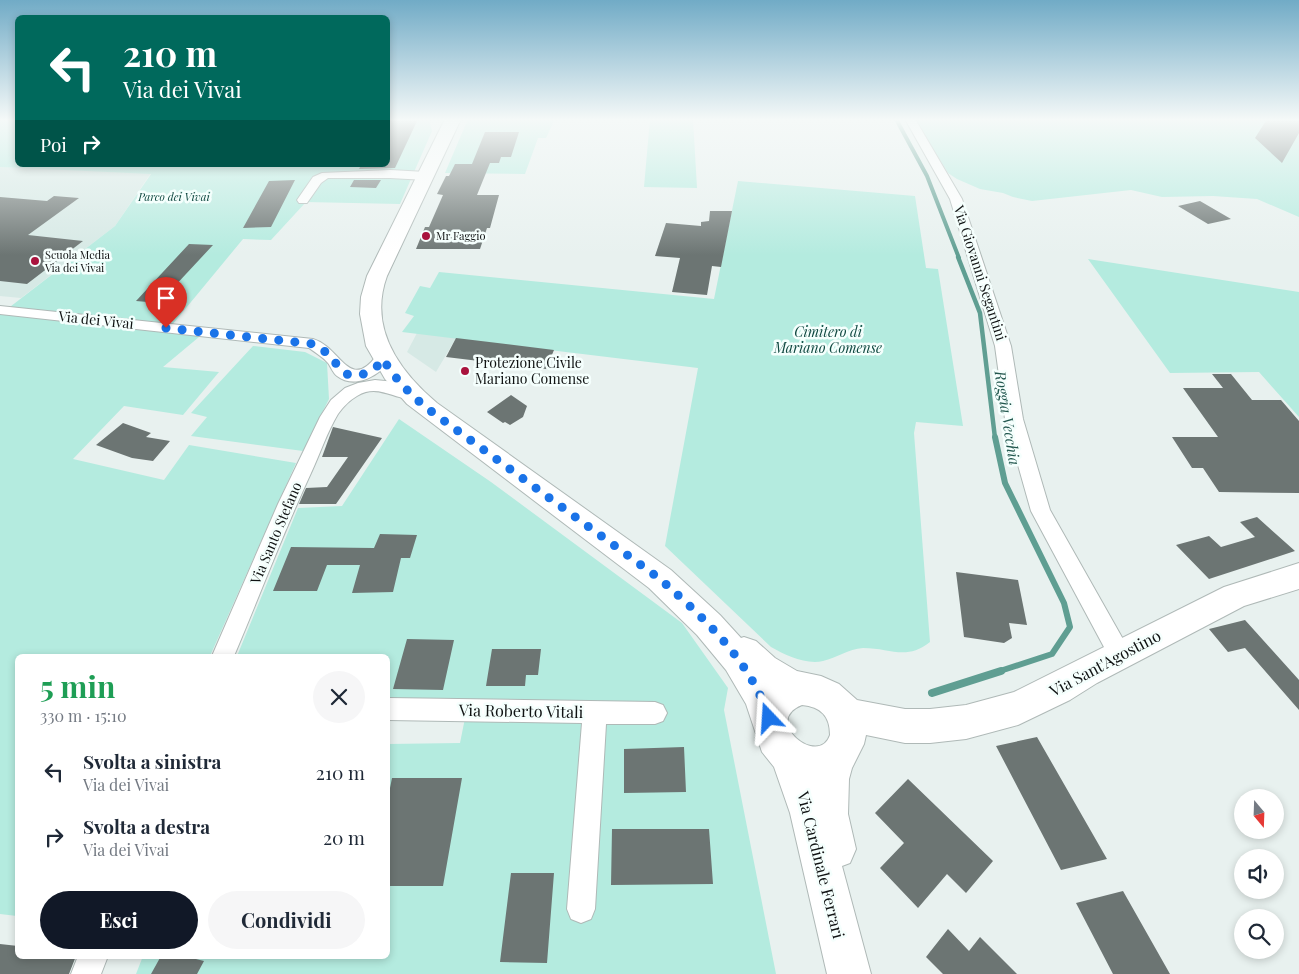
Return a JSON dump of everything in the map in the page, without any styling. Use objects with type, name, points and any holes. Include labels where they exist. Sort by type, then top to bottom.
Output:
[{"type":"main road","points":[[430,164],[384,265],[375,280],[371,303],[376,344],[392,374],[410,394],[660,579],[699,616],[748,672],[762,696],[769,718],[769,726],[776,743],[789,756],[806,764],[824,764],[843,750],[905,726]]},
{"type":"main road","points":[[384,265],[380,319],[386,340],[393,355],[424,393],[653,562],[706,611],[759,667],[786,683],[802,689]]},
{"type":"main road","name":"Via Sant'Agostino","points":[[905,726],[930,726],[966,722],[1018,708],[1235,596],[1299,576]]},
{"type":"main road","points":[[769,718],[776,700],[792,690],[802,689],[815,690],[825,694],[842,710],[856,716],[905,726]]},
{"type":"main road","points":[[842,710],[847,721],[849,733],[843,750]]},
{"type":"main road","name":"Via Cardinale Ferrari","points":[[843,750],[832,768],[828,785],[829,820],[867,974]]},
{"type":"main road","name":"Via Cardinale Ferrari","points":[[789,756],[809,813],[848,974]]},
{"type":"street","name":"Via Giovanni Segantini","points":[[938,164],[959,207],[1003,346],[1014,419],[1041,511],[1120,655]]},
{"type":"street","points":[[303,200],[317,180],[326,175],[390,174],[426,176]]},
{"type":"street","name":"Via dei Vivai","points":[[0,310],[314,344],[325,351],[342,371],[349,375],[368,372],[378,367],[383,359]]},
{"type":"street","name":"Via Santo Stefano","points":[[332,412],[336,382],[334,360]]},
{"type":"street","name":"Via Santo Stefano","points":[[224,654],[300,477],[332,412],[342,398],[349,393],[369,386],[388,386],[410,394]]},
{"type":"street","name":"Via Roberto Vitali","points":[[390,709],[655,713]]},
{"type":"street","points":[[581,909],[595,712]]},
{"type":"street","points":[[86,974],[92,959]]},
{"type":"shaded area","name":"Scuola Media Via dei Vivai","points":[[0,167],[151,173],[115,226],[21,298],[0,296]]},
{"type":"shaded area","points":[[417,333],[456,338],[436,372],[407,352]]},
{"type":"green space","name":"Parco dei Vivai","points":[[0,164],[15,164],[15,167],[390,167],[390,164],[417,164],[400,204],[306,202],[271,240],[243,239],[172,325],[205,332],[163,367],[219,372],[183,415],[124,406],[73,459],[164,480],[189,445],[296,463],[211,654],[15,654],[15,916],[0,914],[0,310],[6,310],[115,226],[151,174],[0,167]]},
{"type":"green space","points":[[449,164],[528,164],[525,174],[445,173]]},
{"type":"green space","points":[[646,164],[696,164],[697,188],[644,187]]},
{"type":"green space","points":[[943,164],[1299,164],[1299,217],[1257,199],[1213,196],[1162,197],[1131,190],[1032,201],[980,189],[948,173]]},
{"type":"green space","name":"Cimitero di Mariano Comense","points":[[738,181],[915,196],[926,268],[938,269],[963,426],[916,422],[914,433],[930,642],[921,648],[913,651],[898,652],[863,648],[852,650],[828,660],[816,662],[789,656],[771,647],[665,546],[698,368],[402,332],[414,316],[405,313],[420,286],[430,288],[439,272],[714,299]]},
{"type":"green space","points":[[1088,259],[1299,292],[1299,417],[1259,372],[1170,373]]},
{"type":"green space","points":[[253,346],[305,352],[327,363],[329,399],[303,451],[191,436],[207,417],[191,413]]},
{"type":"green space","points":[[399,419],[491,482],[682,623],[728,688],[724,710],[776,974],[136,974],[142,959],[390,959],[390,744],[460,743],[468,703],[390,702],[390,654],[238,654],[298,508],[342,506]]},
{"type":"building","points":[[390,164],[397,164],[395,168],[359,169],[360,167],[390,167]]},
{"type":"building","points":[[455,164],[489,164],[477,195],[499,195],[490,228],[487,228],[480,249],[416,249],[425,227],[429,227],[443,195],[437,194],[446,176],[449,176]]},
{"type":"building","points":[[295,180],[271,227],[243,228],[269,181]]},
{"type":"building","points":[[354,180],[381,180],[376,188],[350,187]]},
{"type":"building","points":[[54,196],[79,198],[28,235],[83,241],[27,284],[0,281],[0,197],[47,201]]},
{"type":"building","points":[[1200,201],[1231,219],[1208,224],[1178,206]]},
{"type":"building","points":[[710,211],[732,211],[721,267],[712,266],[707,295],[672,292],[680,258],[655,256],[666,223],[701,226],[701,222],[709,221]]},
{"type":"building","points":[[189,244],[213,245],[159,303],[136,301]]},
{"type":"building","points":[[456,338],[554,350],[546,369],[446,357]]},
{"type":"building","points":[[1212,374],[1231,374],[1252,400],[1281,400],[1299,421],[1299,493],[1219,492],[1203,468],[1192,468],[1172,437],[1218,437],[1183,388],[1223,388]]},
{"type":"building","points":[[511,395],[527,406],[523,417],[510,425],[505,422],[503,423],[487,412]]},
{"type":"building","points":[[123,423],[151,433],[146,437],[170,441],[153,461],[132,458],[96,445]]},
{"type":"building","points":[[333,427],[382,438],[336,504],[299,504],[306,488],[327,487],[348,457],[322,457]]},
{"type":"building","points":[[1257,517],[1295,551],[1209,579],[1176,545],[1209,536],[1221,547],[1255,537],[1240,522]]},
{"type":"building","points":[[380,534],[417,535],[410,558],[401,558],[393,592],[352,593],[360,565],[327,565],[317,591],[273,591],[291,547],[374,548]]},
{"type":"building","points":[[956,572],[1018,580],[1027,625],[1009,623],[1012,638],[1004,643],[964,637]]},
{"type":"building","points":[[1245,620],[1299,680],[1299,710],[1245,648],[1228,652],[1209,629]]},
{"type":"building","points":[[407,639],[454,640],[443,690],[393,689]]},
{"type":"building","points":[[492,649],[541,649],[538,675],[526,675],[525,686],[486,686]]},
{"type":"building","points":[[1037,737],[1107,859],[1061,870],[996,746]]},
{"type":"building","points":[[684,747],[686,792],[624,793],[624,749]]},
{"type":"building","points":[[392,778],[462,778],[443,886],[390,886],[390,788]]},
{"type":"building","points":[[908,779],[993,861],[966,893],[947,874],[918,908],[880,868],[904,843],[875,813]]},
{"type":"building","points":[[612,829],[709,829],[713,884],[611,885]]},
{"type":"building","points":[[511,873],[554,873],[547,963],[500,962]]},
{"type":"building","points":[[1123,891],[1170,974],[1113,974],[1076,903]]},
{"type":"building","points":[[948,929],[969,951],[980,937],[1017,974],[943,974],[926,957]]},
{"type":"building","points":[[0,944],[15,946],[15,959],[75,959],[69,974],[0,974]]},
{"type":"building","points":[[159,959],[196,959],[204,961],[197,974],[151,974]]},
{"type":"waterway","name":"Roggia Vecchia","points":[[921,164],[959,258]]},
{"type":"waterway","name":"Roggia Vecchia","points":[[958,257],[980,313],[995,438]]},
{"type":"waterway","name":"Roggia Vecchia","points":[[995,437],[1005,483],[1064,603],[1070,627],[1052,654],[997,672]]},
{"type":"waterway","name":"Roggia Vecchia","points":[[932,693],[1001,671]]},
{"type":"place","name":"Mr Faggio","points":[[426,236]]},
{"type":"place","name":"Scuola Media Via dei Vivai","points":[[35,261]]},
{"type":"place","name":"Protezione Civile Mariano Comense","points":[[465,371]]},
{"type":"route","points":[[166,328],[314,344],[325,351],[342,371],[349,375],[360,375],[368,372],[378,367],[383,359],[392,374],[410,394],[428,409],[660,579],[699,616],[748,672],[762,696],[769,718]]}]
